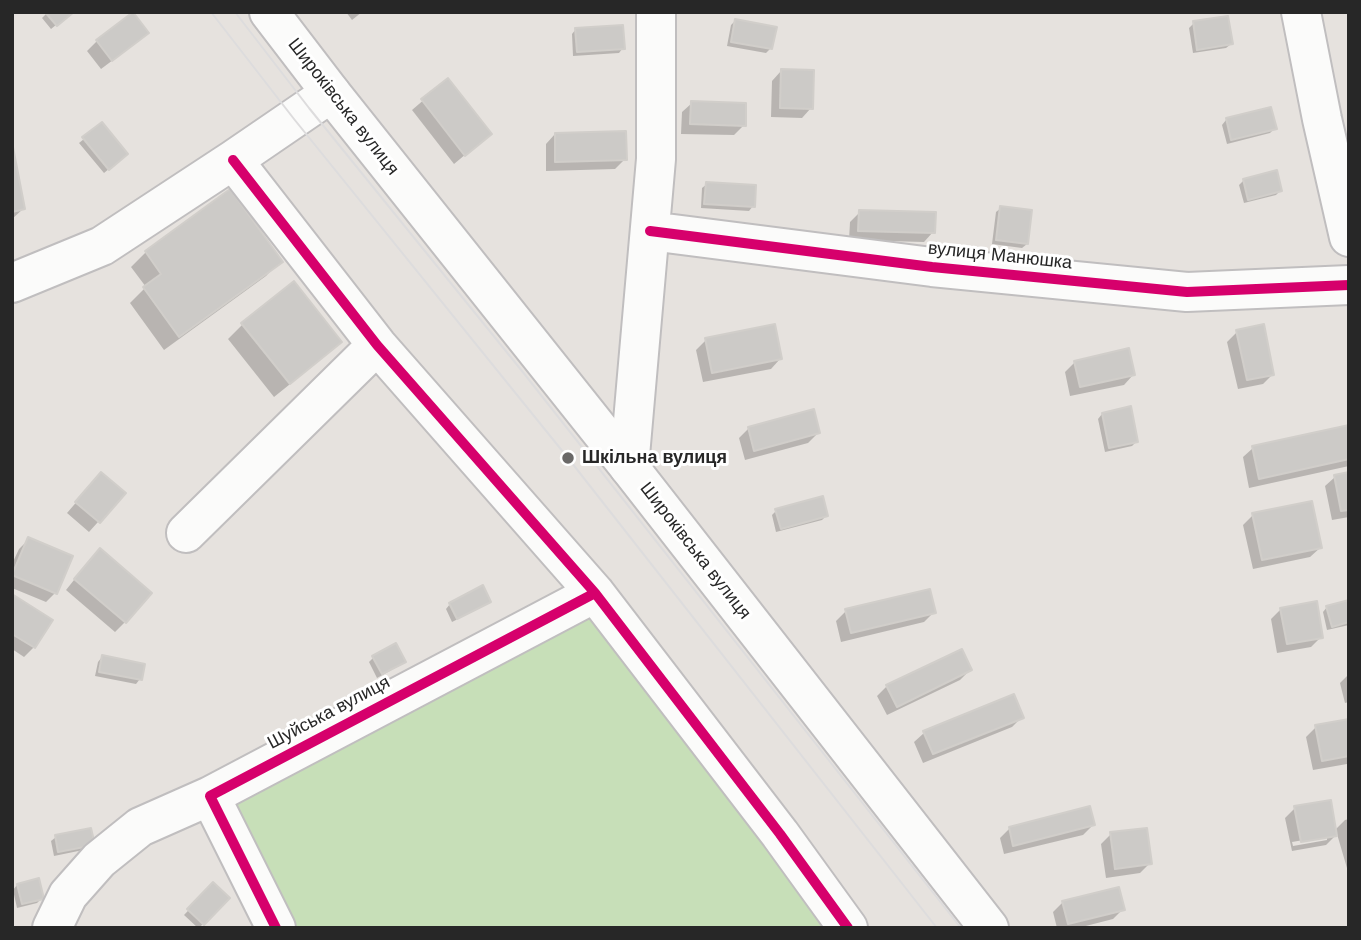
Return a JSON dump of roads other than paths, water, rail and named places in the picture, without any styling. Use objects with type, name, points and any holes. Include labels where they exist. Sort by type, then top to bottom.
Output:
[{"type":"street","name":"Широківська вулиця","points":[[269,12],[989,928]]},
{"type":"street","points":[[629,467],[656,159],[656,12]]},
{"type":"street","points":[[1301,12],[1349,237]]},
{"type":"street","points":[[12,283],[102,246],[331,93]]},
{"type":"street","points":[[233,160],[377,345],[595,593],[780,834],[848,928]]},
{"type":"street","name":"вулиця Манюшка","points":[[650,231],[932,267],[1187,292],[1349,285]]},
{"type":"street","points":[[186,533],[377,345]]},
{"type":"street","name":"Шуйська вулиця","points":[[52,928],[68,895],[99,860],[140,827],[210,796],[595,593]]},
{"type":"street","points":[[210,796],[276,928]]},
{"type":"tram line","points":[[211,12],[568,458],[937,928]]},
{"type":"tram line","points":[[235,12],[961,928]]},
{"type":"place","name":"Шкільна вулиця","points":[[568,458]]}]
